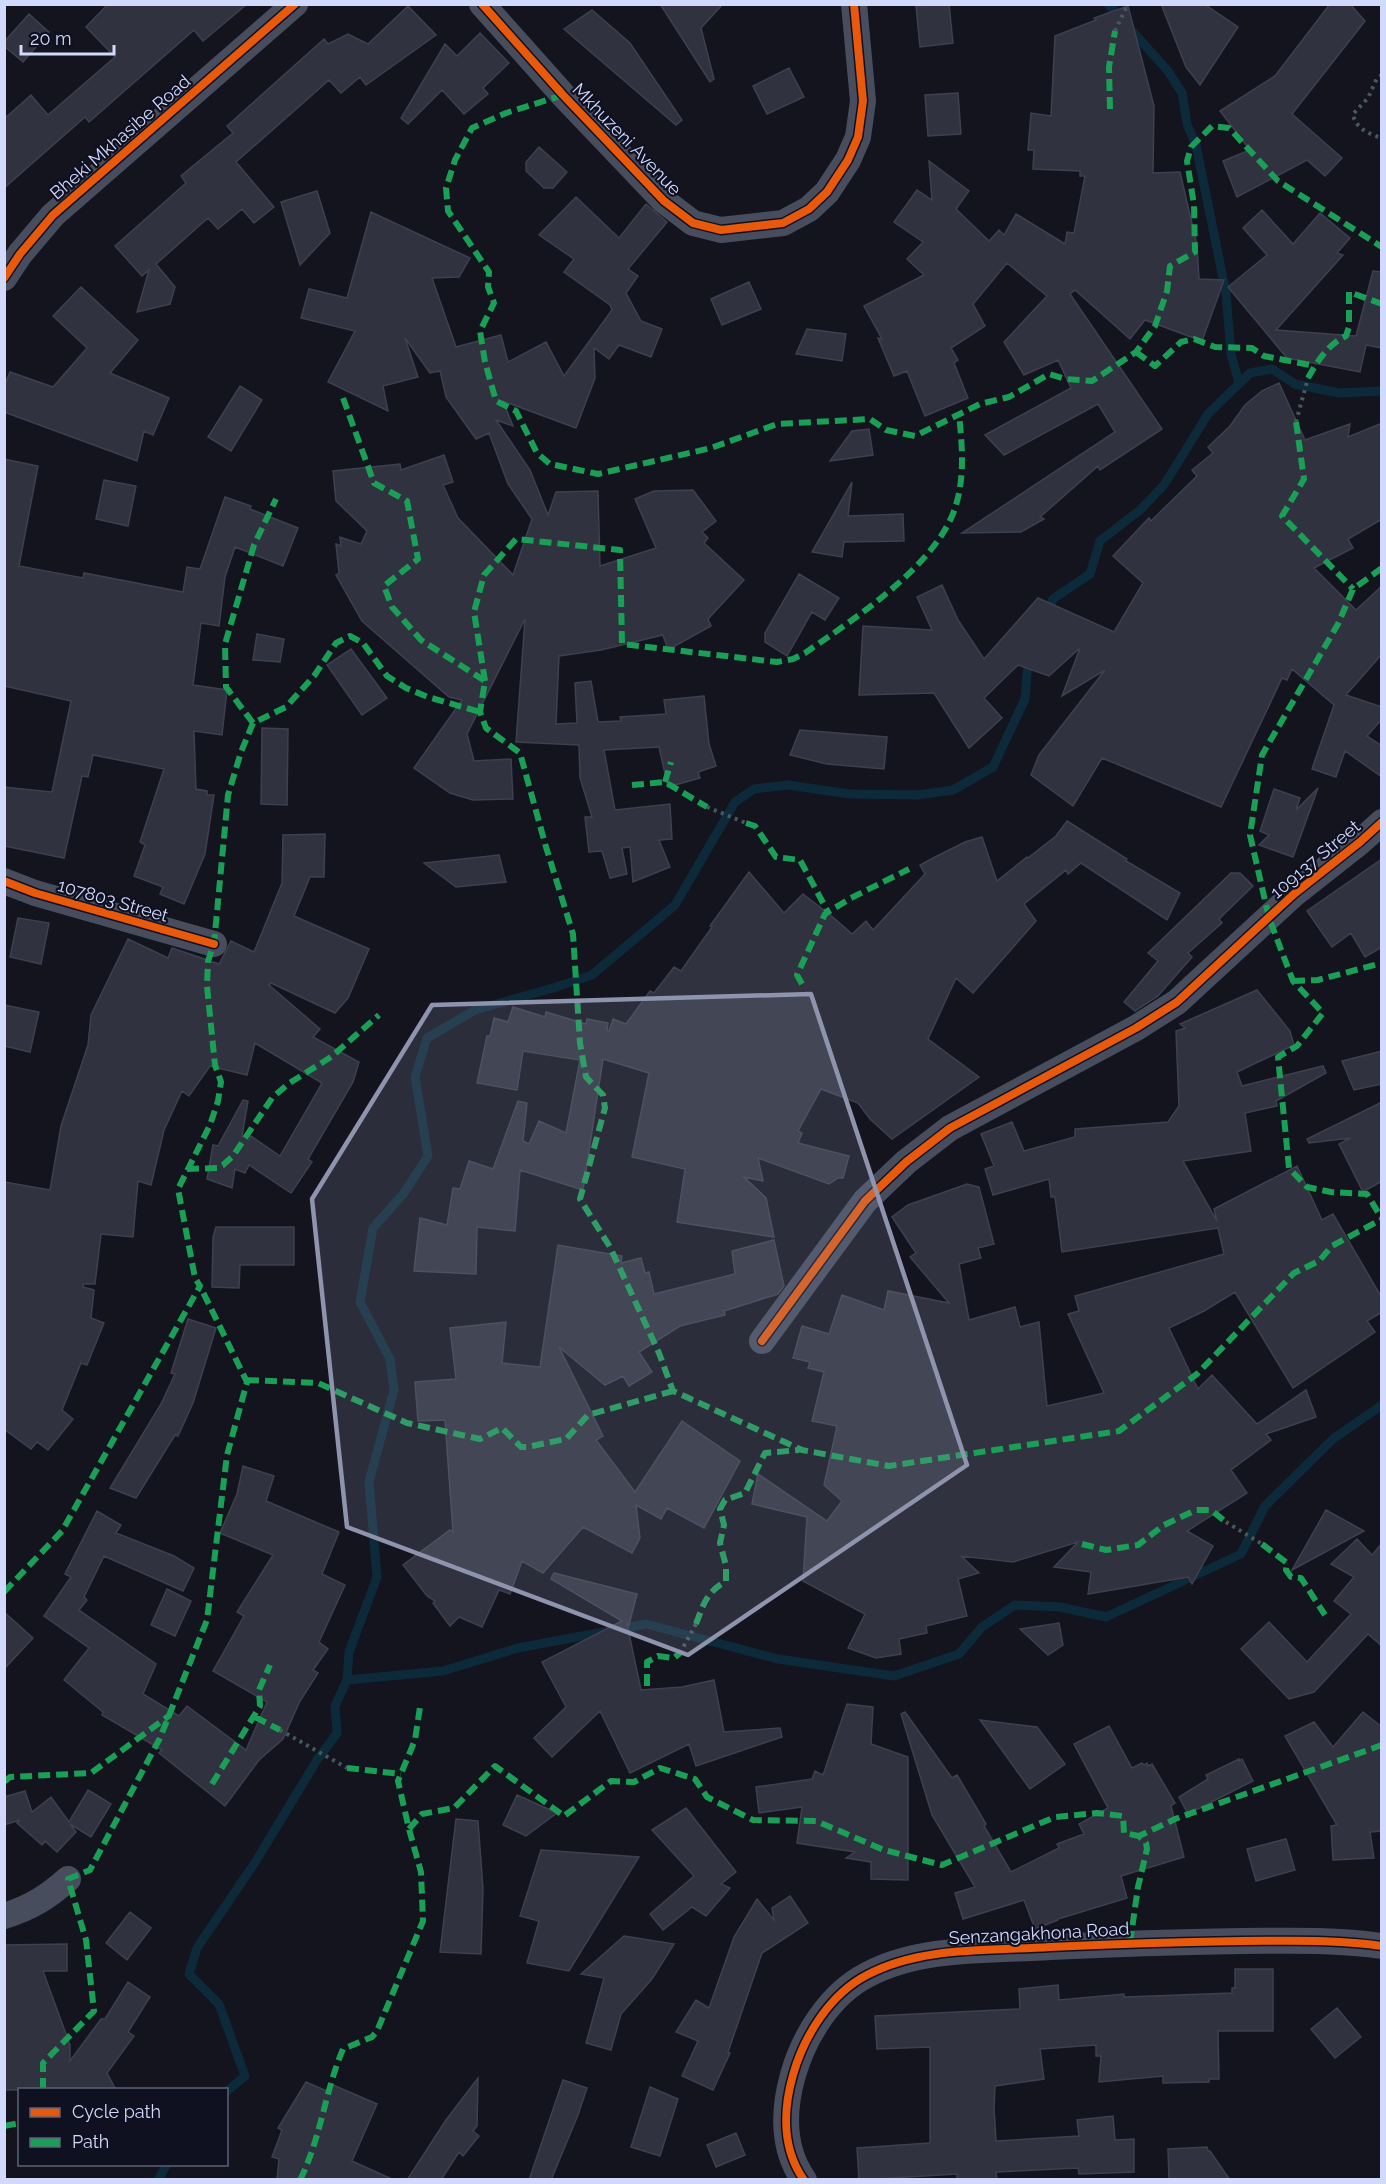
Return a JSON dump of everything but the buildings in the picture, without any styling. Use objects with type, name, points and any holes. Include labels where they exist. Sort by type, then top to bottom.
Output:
[{"type":"street","name":"Bheki Mkhasibe Road","points":[[4,278],[20,254],[53,215],[294,4]]},
{"type":"street","name":"Mkhuzeni Avenue","points":[[482,4],[563,95],[664,201],[693,223],[721,230],[783,223],[809,209],[827,192],[848,160],[858,137],[863,101],[854,4]]},
{"type":"street","name":"109137 Street","points":[[762,1341],[865,1201],[906,1162],[950,1128],[1136,1028],[1177,1002],[1294,894],[1382,822]]},
{"type":"street","name":"107803 Street","points":[[4,881],[35,893],[214,944]]},
{"type":"street","points":[[4,1916],[28,1908],[48,1897],[68,1879]]},
{"type":"street","name":"Senzangakhona Road","points":[[804,2180],[789,2146],[785,2122],[787,2094],[795,2066],[813,2029],[837,1997],[866,1976],[896,1963],[937,1954],[1130,1942],[1324,1940],[1382,1946]]},
{"type":"path","points":[[1115,31],[1128,4]]},
{"type":"path","points":[[1382,75],[1377,78],[1368,98],[1353,114],[1358,127],[1382,138]]},
{"type":"path","points":[[1296,422],[1308,378]]},
{"type":"path","points":[[707,807],[746,823]]},
{"type":"path","points":[[1226,1522],[1262,1544]]},
{"type":"path","points":[[680,1653],[696,1624]]},
{"type":"path","points":[[280,1730],[347,1768]]},
{"type":"highlighted area","points":[[811,994],[967,1465],[688,1655],[347,1527],[312,1199],[432,1005]]},
{"type":"waterway","points":[[1108,4],[1168,71],[1182,93],[1187,124],[1196,145],[1226,293],[1231,354],[1239,383]]},
{"type":"waterway","points":[[1047,616],[1053,599],[1090,574],[1100,541],[1140,510],[1164,485],[1208,414],[1250,373],[1272,369],[1295,384],[1339,393],[1382,391]]},
{"type":"waterway","points":[[228,2090],[245,2076],[219,2004],[189,1974],[197,1948],[256,1861],[317,1760],[337,1733],[335,1706],[347,1680],[349,1652],[377,1577],[369,1482],[394,1390],[390,1359],[360,1302],[373,1228],[404,1193],[428,1156],[415,1077],[427,1038],[475,1010],[592,975],[675,905],[735,802],[754,789],[788,785],[849,794],[917,795],[953,790],[993,767],[1025,699],[1028,663],[1031,657]]},
{"type":"waterway","points":[[347,1680],[443,1671],[518,1648],[646,1624],[778,1659],[894,1676],[959,1654],[982,1627],[1015,1605],[1060,1607],[1106,1617],[1241,1554],[1265,1506],[1333,1439],[1382,1405]]},
{"type":"waterway","points":[[158,2180],[166,2166]]},
{"type":"marked path","points":[[1110,109],[1109,67],[1115,31]]},
{"type":"marked path","points":[[563,95],[506,113],[472,128],[455,160],[446,188],[448,211],[489,272],[488,287],[494,303],[480,331],[485,362],[496,401],[516,411],[537,453],[550,464],[598,474],[711,448],[777,424],[870,419],[886,430],[915,436],[980,404],[1009,397],[1049,374],[1066,379],[1092,381],[1136,352],[1155,326],[1167,291],[1170,266],[1195,252],[1194,205],[1187,161],[1191,147],[1212,126],[1229,128],[1278,181],[1382,247]]},
{"type":"marked path","points":[[1308,378],[1328,349],[1346,336],[1349,327],[1349,292],[1382,304]]},
{"type":"marked path","points":[[1136,352],[1155,366],[1181,342],[1194,339],[1215,347],[1252,348],[1264,356],[1315,366]]},
{"type":"marked path","points":[[343,398],[374,483],[407,501],[418,559],[384,586],[392,607],[421,640],[485,681],[480,712],[486,728],[520,753],[573,934],[580,1043],[586,1077],[603,1095],[605,1108],[580,1199],[610,1247],[659,1353],[673,1391],[802,1450],[889,1466],[1119,1431],[1197,1374],[1294,1273],[1319,1261],[1332,1246],[1382,1219]]},
{"type":"marked path","points":[[485,681],[474,612],[484,575],[516,539],[620,550],[622,644],[777,662],[793,659],[805,653],[870,607],[914,569],[947,527],[956,505],[961,482],[962,448],[959,414]]},
{"type":"marked path","points":[[1296,422],[1304,479],[1282,516],[1353,589]]},
{"type":"marked path","points":[[253,723],[226,687],[225,644],[254,545],[276,499]]},
{"type":"marked path","points":[[1382,568],[1353,589],[1338,624],[1262,755],[1250,835],[1269,918],[1293,981],[1323,1013],[1297,1046],[1278,1057],[1289,1168],[1307,1187],[1331,1192],[1367,1194],[1382,1219]]},
{"type":"marked path","points":[[4,1592],[62,1531],[200,1286],[195,1278],[178,1189],[210,1125],[218,1101],[221,1082],[215,1065],[207,986],[208,961],[214,944],[228,795],[241,752],[253,723],[286,707],[314,676],[336,643],[350,636],[363,643],[387,676],[406,688],[480,712]]},
{"type":"marked path","points":[[665,782],[671,762]]},
{"type":"marked path","points":[[632,785],[665,782],[707,807]]},
{"type":"marked path","points":[[746,823],[755,826],[776,857],[800,860],[828,912]]},
{"type":"marked path","points":[[802,984],[797,975],[825,914],[851,898],[909,869]]},
{"type":"marked path","points":[[1293,981],[1318,980],[1382,963]]},
{"type":"marked path","points":[[187,1169],[217,1168],[223,1165],[233,1156],[272,1098],[288,1084],[331,1057],[379,1015]]},
{"type":"marked path","points":[[43,2088],[43,2063],[94,2011],[86,1940],[68,1879],[90,1870],[160,1738],[207,1620],[227,1455],[247,1382],[200,1286]]},
{"type":"marked path","points":[[247,1380],[318,1383],[407,1423],[480,1439],[502,1428],[521,1447],[566,1439],[588,1415],[673,1391]]},
{"type":"marked path","points":[[696,1624],[710,1594],[726,1581],[726,1566],[720,1543],[724,1525],[720,1509],[725,1500],[745,1493],[765,1453],[799,1450]]},
{"type":"marked path","points":[[1082,1544],[1106,1550],[1138,1545],[1164,1525],[1196,1510],[1211,1510],[1226,1522]]},
{"type":"marked path","points":[[1262,1544],[1287,1563],[1286,1570],[1291,1577],[1301,1578],[1325,1615]]},
{"type":"marked path","points":[[647,1686],[647,1662],[658,1656],[674,1658],[680,1653]]},
{"type":"marked path","points":[[212,1784],[260,1706],[259,1690],[270,1665]]},
{"type":"marked path","points":[[300,2180],[313,2148],[343,2049],[372,2037],[377,2031],[423,1921],[421,1872],[398,1781],[415,1740],[420,1707]]},
{"type":"marked path","points":[[4,1782],[10,1777],[91,1773],[170,1715]]},
{"type":"marked path","points":[[255,1717],[280,1730]]},
{"type":"marked path","points":[[1130,1943],[1138,1887],[1147,1849],[1146,1843],[1139,1836],[1175,1819],[1382,1745]]},
{"type":"marked path","points":[[409,1829],[422,1814],[454,1808],[495,1766],[564,1816],[611,1781],[634,1782],[660,1768],[695,1779],[707,1797],[753,1820],[816,1821],[884,1850],[942,1865],[1055,1817],[1097,1813],[1123,1816],[1124,1833],[1139,1836]]},
{"type":"marked path","points":[[347,1768],[401,1774]]},
{"type":"marked path","points":[[4,2126],[18,2123]]},
{"type":"cycle path","points":[[4,278],[20,254],[53,215],[295,4]]},
{"type":"cycle path","points":[[482,4],[563,95],[664,201],[693,223],[721,230],[783,223],[809,209],[827,192],[848,160],[858,137],[863,101],[854,4]]},
{"type":"cycle path","points":[[762,1341],[865,1201],[906,1162],[950,1128],[1136,1028],[1177,1002],[1294,894],[1382,822]]},
{"type":"cycle path","points":[[4,881],[35,893],[214,944]]},
{"type":"cycle path","points":[[804,2180],[792,2155],[786,2129],[787,2102],[798,2060],[811,2031],[841,1993],[867,1975],[888,1966],[933,1954],[1097,1945],[1294,1941],[1347,1942],[1382,1946]]}]
